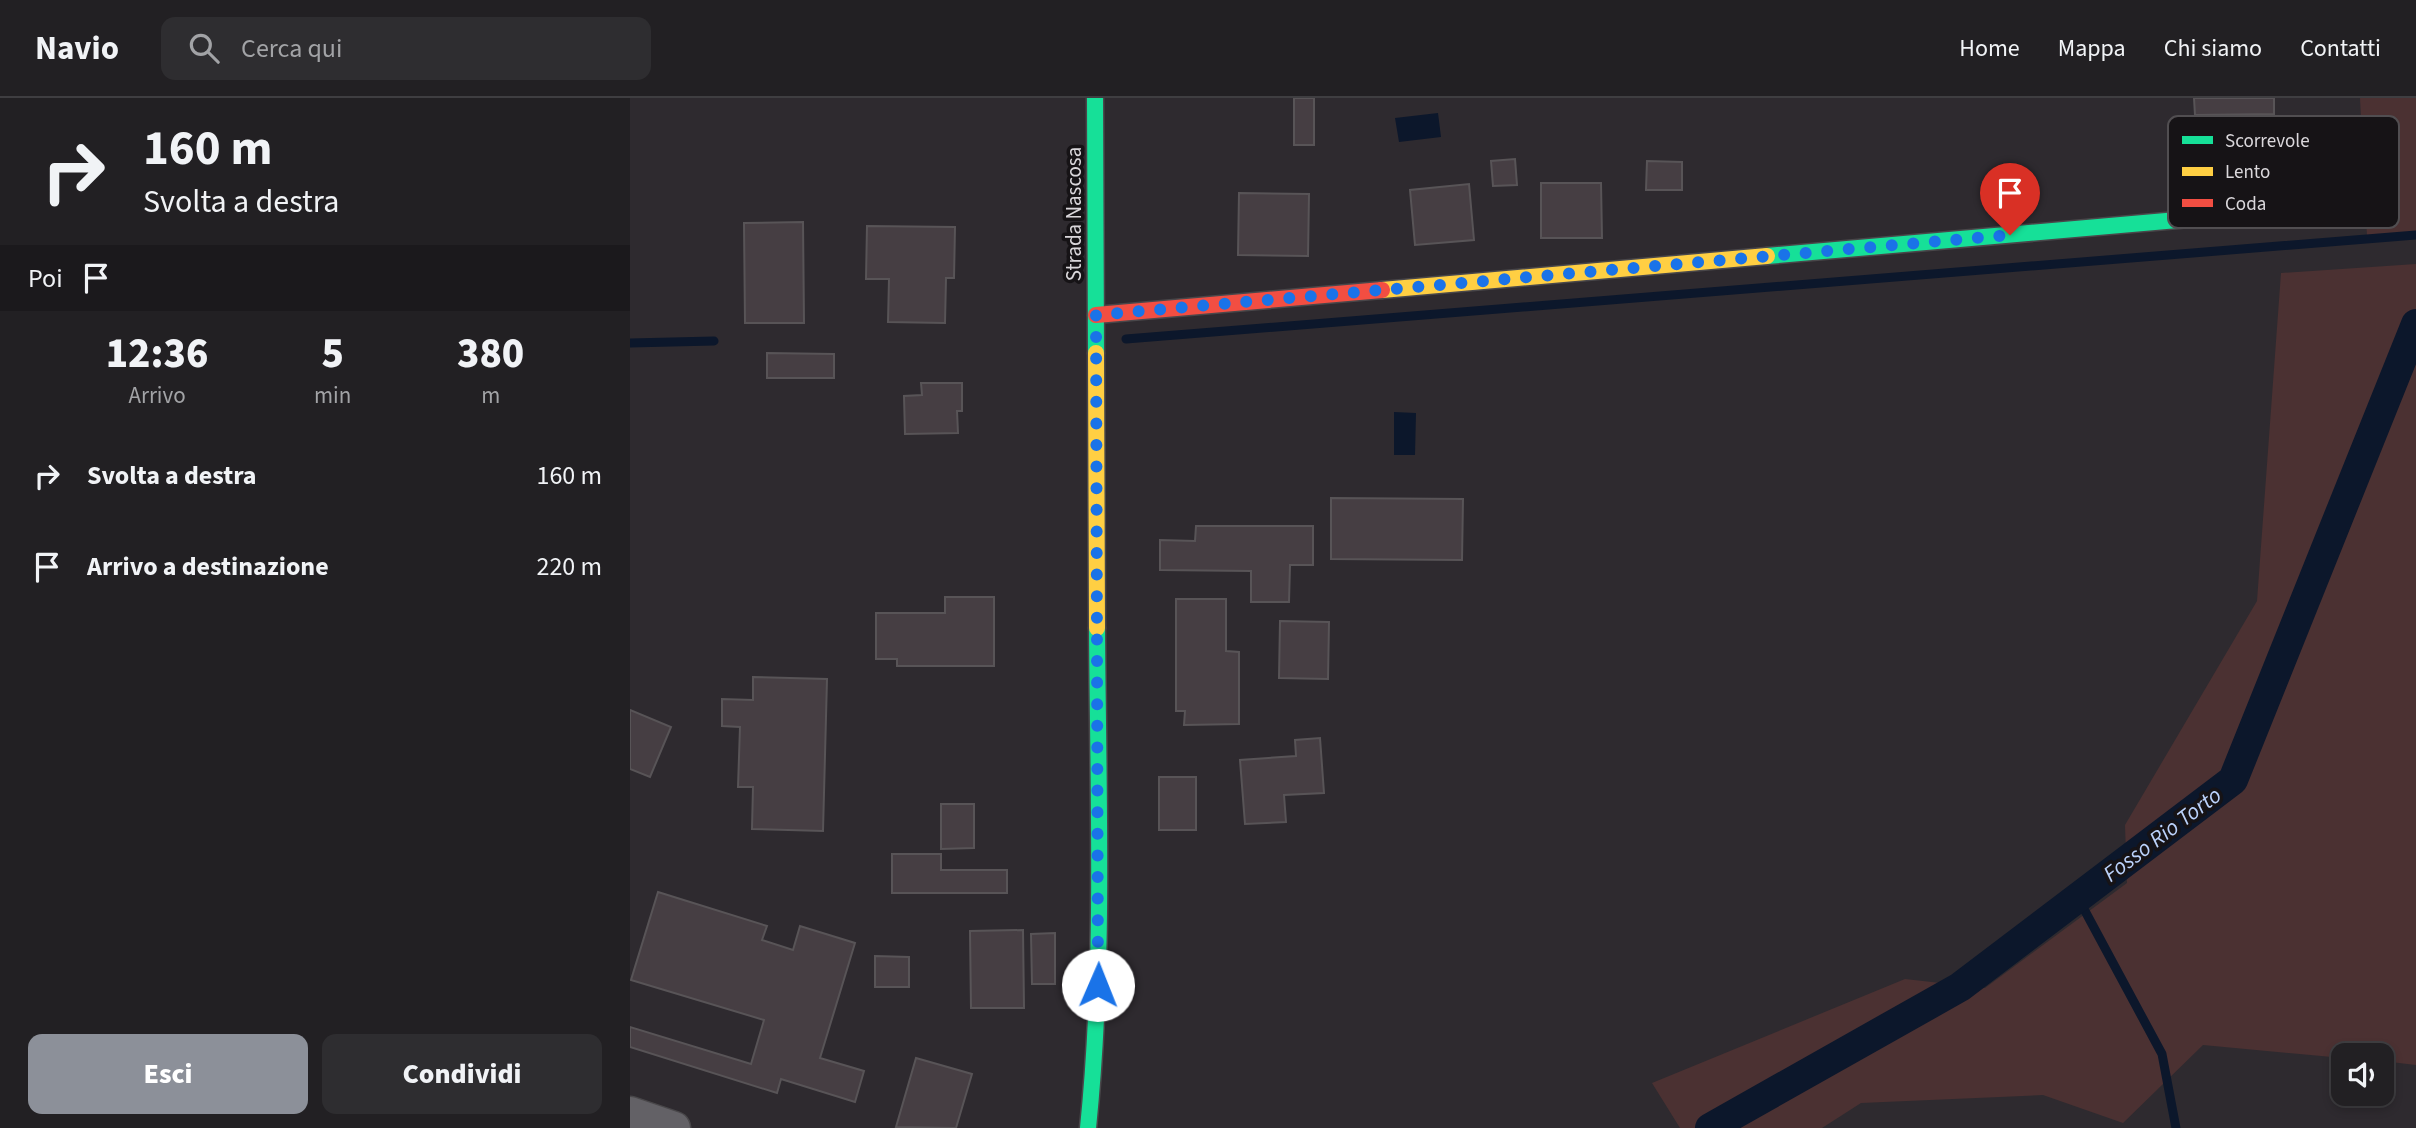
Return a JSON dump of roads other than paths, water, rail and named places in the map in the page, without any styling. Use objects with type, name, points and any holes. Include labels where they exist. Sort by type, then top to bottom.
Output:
[{"type":"street","name":"Strada Nascosa","points":[[1088,1128],[1096,1048],[1099,960],[1095,98]]},
{"type":"street","points":[[1096,315],[2168,221]]},
{"type":"street","points":[[630,1113],[674,1128]]},
{"type":"water","points":[[1438,113],[1441,137],[1399,142],[1395,118]]},
{"type":"water","points":[[1394,412],[1416,413],[1415,455],[1394,455]]},
{"type":"waterway","points":[[1126,339],[2416,235]]},
{"type":"waterway","name":"Fosso Rio Torto","points":[[1710,1128],[1960,987],[2233,780],[2416,324]]},
{"type":"waterway","points":[[630,343],[714,341]]},
{"type":"waterway","points":[[2078,898],[2162,1054],[2176,1128]]}]
